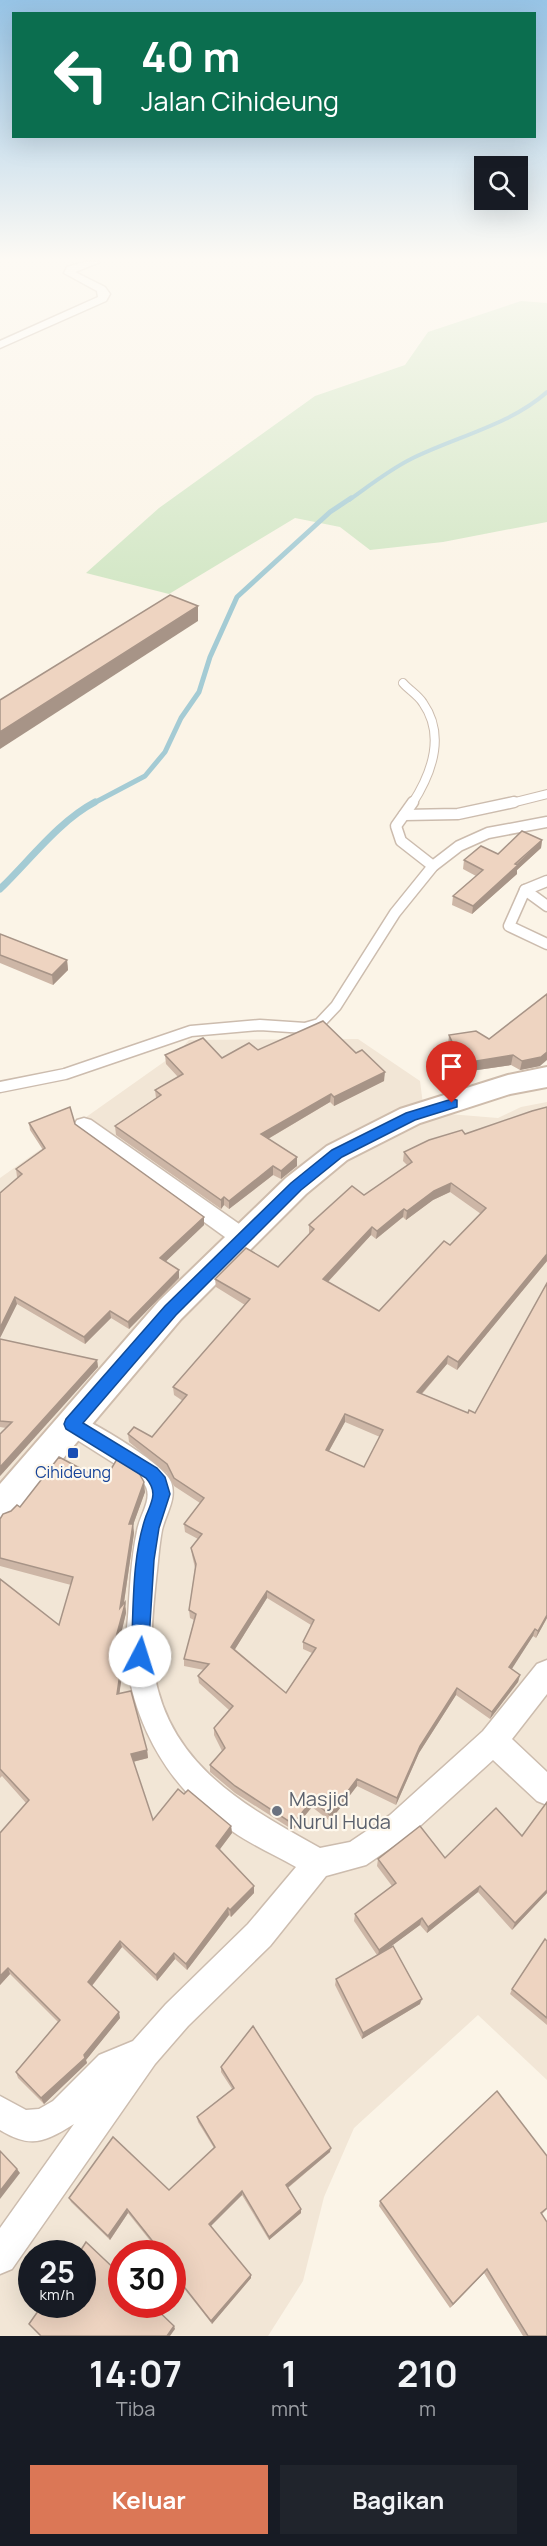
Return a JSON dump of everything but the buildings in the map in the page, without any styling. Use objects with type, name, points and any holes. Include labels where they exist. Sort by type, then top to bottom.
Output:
[{"type":"main road","points":[[0,1508],[171,1310],[296,1186],[337,1153],[410,1116],[508,1085],[547,1077]]},
{"type":"street","points":[[84,1125],[244,1239]]},
{"type":"street","points":[[72,1424],[151,1473],[159,1482],[162,1494],[150,1528],[145,1560],[140,1656],[148,1698],[166,1743],[186,1773],[214,1799],[242,1821],[318,1863]]},
{"type":"street","points":[[0,2258],[144,2053],[177,2016],[258,1935],[318,1863],[356,1855],[400,1825],[493,1741],[547,1673]]},
{"type":"street","points":[[493,1741],[547,1791]]},
{"type":"street","points":[[0,2112],[23,2126],[43,2125],[64,2112],[110,2066],[144,2053]]},
{"type":"lane","points":[[403,683],[422,701],[437,733],[429,776],[396,826],[397,833],[401,841],[433,866]]},
{"type":"lane","points":[[404,815],[424,818],[469,812],[547,794]]},
{"type":"lane","points":[[0,1087],[65,1074],[191,1031],[260,1025],[305,1028],[319,1024],[336,1006],[395,914],[433,866],[459,846],[488,833],[547,822]]},
{"type":"lane","points":[[547,881],[525,890],[509,926],[547,944]]},
{"type":"lane","points":[[525,890],[547,906]]},
{"type":"shaded area","points":[[358,1039],[420,1081],[424,1112],[498,1118],[521,1107],[547,1102],[547,2080],[478,2015],[354,2128],[324,2197],[303,2281],[268,2336],[0,2336],[0,1178],[178,1052],[189,1040]]},
{"type":"green space","points":[[388,371],[547,371],[547,522],[443,542],[370,550],[340,527],[295,518],[169,594],[86,573],[159,508],[315,396]]},
{"type":"waterway","points":[[349,500],[403,463],[499,422],[547,392]]},
{"type":"waterway","points":[[92,804],[145,776],[165,752],[181,718],[199,692],[210,657],[237,597],[330,512],[351,498]]},
{"type":"waterway","points":[[0,889],[57,830],[95,802]]},
{"type":"place","name":"Cihideung","points":[[73,1453]]},
{"type":"place","name":"Masjid Nurul Huda","points":[[277,1811]]},
{"type":"route","points":[[140,1656],[145,1560],[150,1528],[162,1494],[159,1482],[151,1473],[72,1424],[171,1310],[296,1186],[337,1153],[410,1116],[452,1103]]}]
